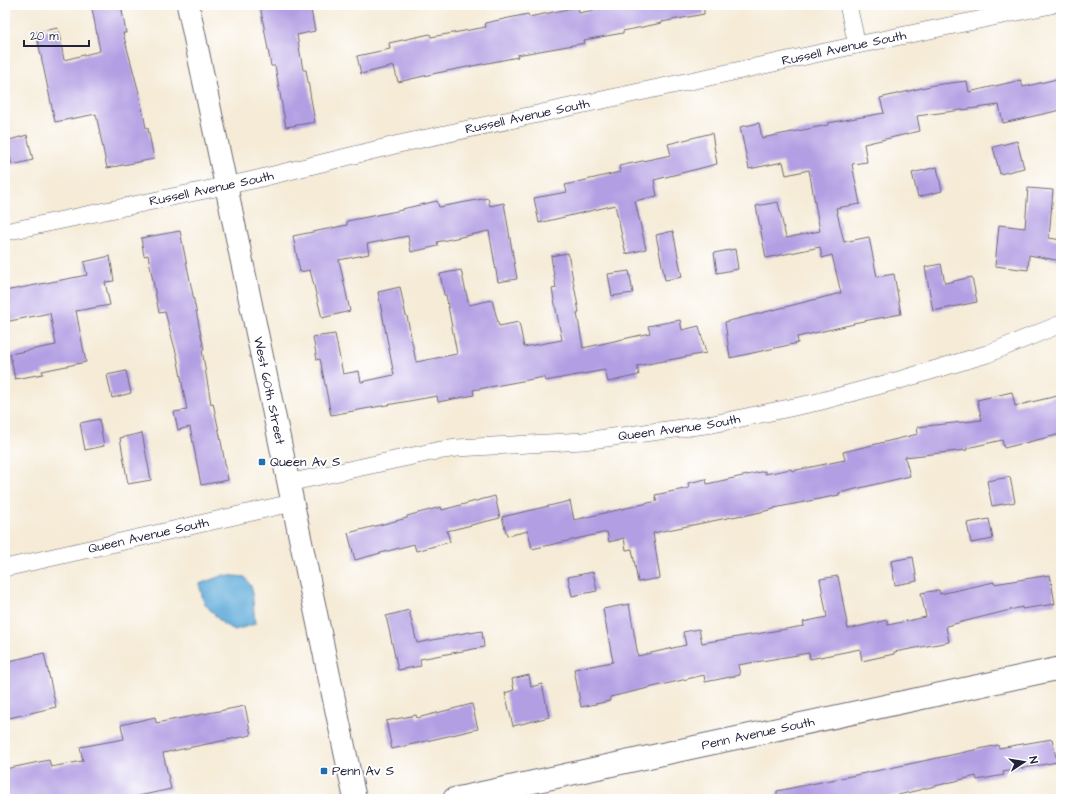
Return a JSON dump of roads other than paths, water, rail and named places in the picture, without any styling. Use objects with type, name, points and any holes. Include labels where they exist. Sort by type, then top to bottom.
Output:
[{"type":"street","name":"West 60th Street","points":[[188,5],[355,799]]},
{"type":"street","points":[[848,5],[857,45]]},
{"type":"street","name":"Russell Avenue South","points":[[5,232],[226,184],[261,178],[399,144],[857,45],[1051,5]]},
{"type":"street","name":"Queen Avenue South","points":[[5,568],[290,493],[436,451],[457,448],[583,442],[713,424],[818,402],[903,380],[987,354],[1061,324]]},
{"type":"street","name":"Penn Avenue South","points":[[454,799],[1061,668]]},
{"type":"water","points":[[224,575],[245,577],[252,588],[255,624],[235,630],[223,624],[204,603],[199,584]]},
{"type":"place","name":"Queen Av S","points":[[262,462]]},
{"type":"place","name":"Penn Av S","points":[[324,771]]}]
